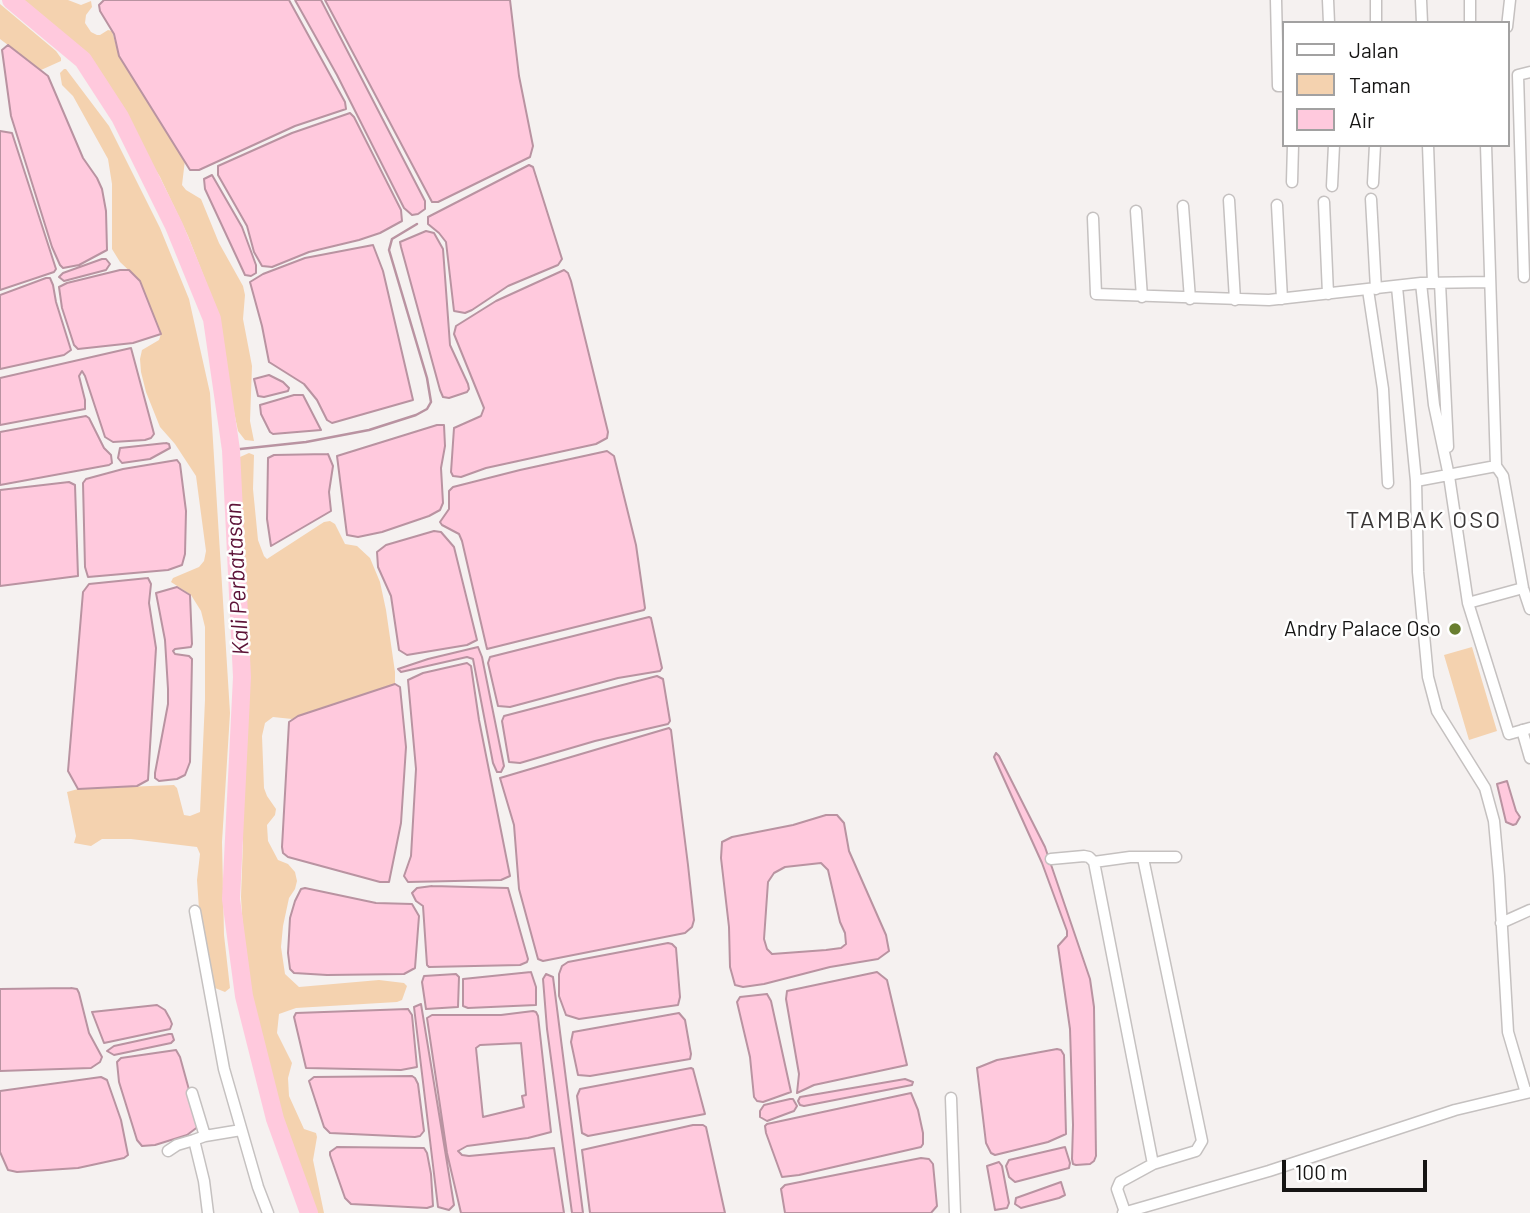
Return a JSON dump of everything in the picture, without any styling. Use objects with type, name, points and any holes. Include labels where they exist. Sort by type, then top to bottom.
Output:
[{"type":"street","points":[[1276,0],[1278,86],[1282,86]]},
{"type":"street","points":[[1328,0],[1329,21]]},
{"type":"street","points":[[1376,0],[1376,21]]},
{"type":"street","points":[[1421,0],[1422,21]]},
{"type":"street","points":[[1470,0],[1470,21]]},
{"type":"street","points":[[1508,21],[1510,0]]},
{"type":"street","points":[[1524,277],[1518,75],[1530,72]]},
{"type":"street","points":[[1292,182],[1293,147]]},
{"type":"street","points":[[1332,186],[1334,147]]},
{"type":"street","points":[[1373,183],[1375,147]]},
{"type":"street","points":[[1429,147],[1449,476]]},
{"type":"street","points":[[1486,147],[1496,466],[1503,475],[1523,588],[1530,609]]},
{"type":"street","points":[[1371,198],[1372,290],[1383,389],[1388,483]]},
{"type":"street","points":[[1229,200],[1236,300]]},
{"type":"street","points":[[1324,202],[1328,294]]},
{"type":"street","points":[[1277,205],[1282,299]]},
{"type":"street","points":[[1183,206],[1190,299]]},
{"type":"street","points":[[1136,211],[1142,297]]},
{"type":"street","points":[[1093,218],[1096,294],[1190,299],[1282,299],[1397,288],[1421,283],[1490,282]]},
{"type":"street","points":[[1421,283],[1434,405],[1449,476],[1468,603],[1509,734],[1526,729],[1530,758]]},
{"type":"street","points":[[1143,858],[1202,1142],[1196,1151],[1153,1164],[1120,1182],[1118,1194],[1124,1213],[1269,1171],[1455,1110],[1528,1092],[1508,1032],[1494,821],[1485,788],[1437,711],[1428,677],[1418,572],[1416,481],[1397,288]]},
{"type":"street","points":[[1416,481],[1496,466]]},
{"type":"street","points":[[1468,603],[1523,588]]},
{"type":"street","points":[[1051,859],[1090,856],[1094,862],[1153,1164]]},
{"type":"street","points":[[1094,862],[1120,858],[1176,858]]},
{"type":"street","points":[[1501,923],[1530,910]]},
{"type":"street","points":[[195,911],[224,1069],[268,1213]]},
{"type":"street","points":[[192,1093],[208,1213]]},
{"type":"street","points":[[951,1098],[955,1213]]},
{"type":"street","points":[[168,1152],[177,1145],[200,1138],[241,1130]]},
{"type":"green space","points":[[22,0],[68,0],[81,5],[91,1],[92,7],[86,15],[85,23],[91,32],[97,35],[112,31],[119,56],[185,160],[182,185],[201,199],[219,243],[243,286],[243,319],[252,366],[250,421],[254,441],[245,440],[238,431],[223,345],[206,282],[160,177],[94,69],[68,44],[61,31]]},
{"type":"green space","points":[[0,4],[56,51],[61,61],[41,70],[0,39]]},
{"type":"green space","points":[[64,69],[109,126],[160,228],[189,299],[210,393],[230,713],[222,842],[224,935],[230,988],[225,992],[215,988],[212,980],[199,909],[197,880],[200,854],[197,847],[131,839],[102,839],[91,846],[74,843],[76,836],[67,792],[78,789],[174,785],[184,815],[200,812],[205,627],[201,611],[191,595],[171,582],[173,578],[199,567],[204,561],[206,551],[196,476],[160,427],[141,372],[142,350],[159,340],[161,334],[140,281],[120,262],[112,249],[112,184],[108,159],[73,96],[62,85],[60,73]]},
{"type":"green space","points":[[249,453],[254,455],[253,489],[258,540],[264,556],[267,559],[324,522],[335,524],[345,544],[357,546],[370,558],[380,582],[395,672],[395,684],[292,719],[273,717],[265,723],[262,736],[264,788],[276,809],[267,825],[268,841],[278,860],[288,864],[295,872],[297,881],[289,898],[283,926],[281,947],[285,974],[299,987],[379,980],[404,983],[407,986],[402,1000],[397,1002],[296,1008],[279,1014],[277,1033],[292,1063],[288,1078],[289,1096],[304,1129],[316,1133],[317,1137],[313,1160],[324,1213],[312,1213],[283,1136],[282,1116],[274,1095],[246,983],[241,897],[246,658],[240,457]]},
{"type":"green space","points":[[1472,647],[1497,731],[1469,740],[1444,655]]},
{"type":"water","points":[[104,0],[289,0],[345,102],[346,109],[295,126],[199,170],[190,170],[119,56],[114,34],[100,11],[99,5]]},
{"type":"water","points":[[295,0],[321,0],[425,201],[425,209],[418,214],[412,215],[404,208],[337,75]]},
{"type":"water","points":[[325,0],[510,0],[519,76],[533,146],[530,157],[438,202],[432,202]]},
{"type":"water","points":[[8,45],[48,76],[83,158],[102,189],[106,211],[107,250],[79,265],[63,268],[52,247],[11,116],[2,50]]},
{"type":"water","points":[[350,113],[401,210],[402,221],[359,240],[309,252],[272,267],[262,266],[254,252],[247,226],[218,175],[218,166],[292,133]]},
{"type":"water","points":[[0,131],[12,133],[56,269],[54,272],[0,290]]},
{"type":"water","points":[[529,165],[533,167],[562,259],[558,265],[508,286],[472,310],[465,313],[454,311],[446,242],[428,224],[428,217]]},
{"type":"water","points":[[212,175],[242,227],[256,265],[256,273],[251,276],[245,275],[205,189],[204,179]]},
{"type":"water","points":[[426,231],[434,233],[443,249],[450,345],[469,389],[449,398],[443,397],[440,390],[400,242]]},
{"type":"water","points":[[373,245],[383,271],[413,400],[332,423],[327,420],[317,400],[304,384],[269,362],[250,282],[263,274],[305,258]]},
{"type":"water","points":[[106,259],[110,264],[106,270],[64,281],[59,277],[63,273]]},
{"type":"water","points":[[120,270],[129,270],[140,281],[161,334],[133,343],[78,349],[74,345],[62,308],[59,287]]},
{"type":"water","points":[[564,270],[571,281],[608,432],[607,438],[596,444],[486,468],[461,477],[453,476],[454,428],[481,416],[484,408],[454,334],[456,326],[496,301]]},
{"type":"water","points":[[50,278],[53,285],[71,350],[64,355],[0,369],[0,295]]},
{"type":"water","points":[[131,348],[154,434],[151,438],[113,442],[105,437],[82,371],[79,376],[85,409],[0,425],[0,378]]},
{"type":"water","points":[[269,375],[283,382],[289,388],[288,391],[258,396],[254,379]]},
{"type":"water","points":[[303,395],[321,430],[273,434],[261,414],[260,405]]},
{"type":"water","points":[[86,416],[104,448],[111,455],[112,463],[0,485],[0,432]]},
{"type":"water","points":[[444,425],[445,446],[441,468],[443,503],[440,510],[382,532],[358,537],[347,535],[337,456]]},
{"type":"water","points":[[166,443],[170,448],[150,459],[122,463],[118,458],[120,448]]},
{"type":"water","points":[[607,451],[614,456],[636,545],[644,610],[487,649],[462,541],[459,534],[440,522],[449,509],[449,491],[453,487],[520,470]]},
{"type":"water","points":[[328,454],[333,466],[329,492],[331,511],[271,546],[267,519],[268,458],[274,455]]},
{"type":"water","points":[[177,460],[180,464],[186,511],[185,554],[182,565],[168,570],[88,577],[85,567],[83,483],[86,479],[123,469]]},
{"type":"water","points":[[69,482],[75,485],[78,576],[0,586],[0,490]]},
{"type":"water","points":[[434,531],[441,532],[454,547],[477,640],[467,645],[407,655],[399,650],[391,596],[378,567],[377,552],[386,545]]},
{"type":"water","points":[[148,578],[151,584],[149,603],[156,648],[148,780],[137,786],[78,789],[68,771],[83,592],[89,584]]},
{"type":"water","points":[[177,587],[190,595],[192,644],[191,647],[173,651],[192,659],[190,762],[185,775],[159,781],[155,778],[155,773],[168,704],[168,689],[165,640],[156,593]]},
{"type":"water","points":[[649,617],[662,668],[660,671],[618,678],[510,707],[498,706],[488,663],[490,657]]},
{"type":"water","points":[[478,647],[504,766],[501,772],[497,772],[493,763],[473,659],[467,657],[401,672],[398,669]]},
{"type":"water","points":[[467,663],[471,666],[510,876],[501,880],[408,882],[404,876],[411,856],[416,769],[408,680],[423,673]]},
{"type":"water","points":[[657,676],[663,679],[670,721],[668,724],[595,741],[520,763],[509,762],[502,721],[504,716]]},
{"type":"water","points":[[395,684],[400,687],[406,747],[401,823],[389,882],[380,882],[288,857],[283,853],[282,847],[289,722],[298,716]]},
{"type":"water","points":[[669,728],[688,865],[694,920],[692,927],[685,933],[543,961],[538,959],[519,889],[514,825],[500,778]]},
{"type":"water","points":[[996,753],[1045,847],[1090,979],[1094,1007],[1096,1156],[1090,1164],[1076,1165],[1072,1159],[1070,1029],[1058,946],[1067,936],[1067,931],[1042,863],[994,757]]},
{"type":"water","points":[[1507,781],[1520,817],[1513,825],[1506,822],[1497,784]]},
{"type":"water","points":[[826,815],[837,815],[844,823],[849,851],[886,935],[889,951],[878,959],[830,967],[764,984],[743,987],[735,985],[730,967],[722,842],[732,837],[793,825]],"holes":[[[821,863],[828,870],[846,944],[841,948],[772,954],[764,939],[768,882],[774,873],[785,867]]]},
{"type":"water","points":[[417,888],[508,888],[527,962],[520,965],[429,967],[423,906],[416,901],[412,893]]},
{"type":"water","points":[[301,889],[376,903],[412,904],[419,916],[415,968],[404,974],[294,973],[290,969],[288,953],[290,918]]},
{"type":"water","points":[[668,943],[676,948],[680,997],[678,1005],[579,1019],[566,1015],[559,996],[559,974],[562,966],[568,962]]},
{"type":"water","points":[[531,972],[536,987],[536,1005],[463,1006],[463,979]]},
{"type":"water","points":[[877,972],[887,980],[907,1065],[814,1085],[797,1093],[799,1074],[786,999],[787,991]]},
{"type":"water","points":[[456,974],[459,977],[458,1007],[426,1009],[422,982],[424,976]]},
{"type":"water","points":[[546,974],[553,977],[583,1213],[572,1213],[547,1029],[543,979]]},
{"type":"water","points":[[0,989],[77,989],[79,993],[89,1033],[102,1057],[100,1062],[91,1068],[0,1071]]},
{"type":"water","points":[[767,994],[771,1001],[791,1092],[763,1102],[754,1097],[750,1057],[737,1002],[740,997]]},
{"type":"water","points":[[421,1004],[454,1205],[449,1210],[438,1207],[414,1007]]},
{"type":"water","points":[[157,1005],[165,1010],[170,1019],[170,1029],[104,1043],[92,1012]]},
{"type":"water","points":[[408,1009],[412,1015],[417,1067],[401,1070],[306,1068],[294,1017],[296,1013]]},
{"type":"water","points":[[533,1011],[538,1016],[551,1132],[528,1138],[467,1146],[458,1151],[469,1156],[554,1148],[564,1213],[461,1213],[447,1153],[427,1018],[432,1015],[501,1015]],"holes":[[[521,1043],[526,1095],[522,1096],[524,1107],[483,1117],[476,1048],[480,1045]]]},
{"type":"water","points":[[679,1013],[685,1020],[690,1059],[590,1076],[578,1075],[571,1042],[573,1032]]},
{"type":"water","points":[[172,1034],[174,1040],[171,1043],[114,1055],[107,1051],[114,1046]]},
{"type":"water","points":[[1057,1049],[1064,1055],[1066,1134],[1048,1142],[995,1155],[991,1153],[986,1143],[977,1068],[997,1060]]},
{"type":"water","points":[[176,1050],[199,1126],[187,1135],[155,1145],[142,1146],[137,1140],[119,1082],[117,1062],[121,1058]]},
{"type":"water","points":[[691,1068],[705,1114],[588,1136],[582,1133],[577,1096],[580,1089]]},
{"type":"water","points":[[412,1076],[418,1084],[424,1131],[415,1137],[330,1133],[324,1127],[309,1081],[314,1077]]},
{"type":"water","points":[[101,1077],[107,1080],[121,1120],[128,1155],[78,1168],[17,1172],[8,1170],[0,1152],[0,1091]]},
{"type":"water","points":[[905,1079],[913,1082],[912,1085],[804,1106],[798,1101],[800,1097]]},
{"type":"water","points":[[911,1093],[923,1133],[921,1147],[782,1177],[766,1133],[767,1124]]},
{"type":"water","points":[[793,1099],[797,1106],[794,1111],[767,1121],[760,1117],[764,1105]]},
{"type":"water","points":[[693,1125],[706,1127],[725,1213],[590,1213],[582,1150]]},
{"type":"water","points":[[337,1147],[424,1148],[431,1174],[433,1206],[427,1208],[351,1204],[345,1198],[330,1155]]},
{"type":"water","points":[[1065,1147],[1069,1168],[1015,1182],[1009,1177],[1006,1166],[1009,1160]]},
{"type":"water","points":[[921,1158],[929,1159],[933,1164],[937,1206],[931,1213],[785,1213],[781,1189],[785,1185]]},
{"type":"water","points":[[999,1162],[1009,1203],[1007,1208],[995,1210],[987,1166]]},
{"type":"water","points":[[1061,1182],[1065,1195],[1059,1198],[1021,1208],[1015,1204],[1016,1198]]},
{"type":"waterway","name":"Kali Perbatasan","points":[[11,0],[83,60],[120,117],[174,226],[212,319],[231,450],[242,677],[231,899],[244,996],[275,1119],[309,1213]]},
{"type":"waterway","points":[[231,450],[306,442],[369,430],[427,409],[431,402],[427,378],[389,250],[392,239],[417,224]]},
{"type":"place","name":"Andry Palace Oso","points":[[1455,629]]},
{"type":"district","name":"TAMBAK OSO","points":[[1424,520]]}]
